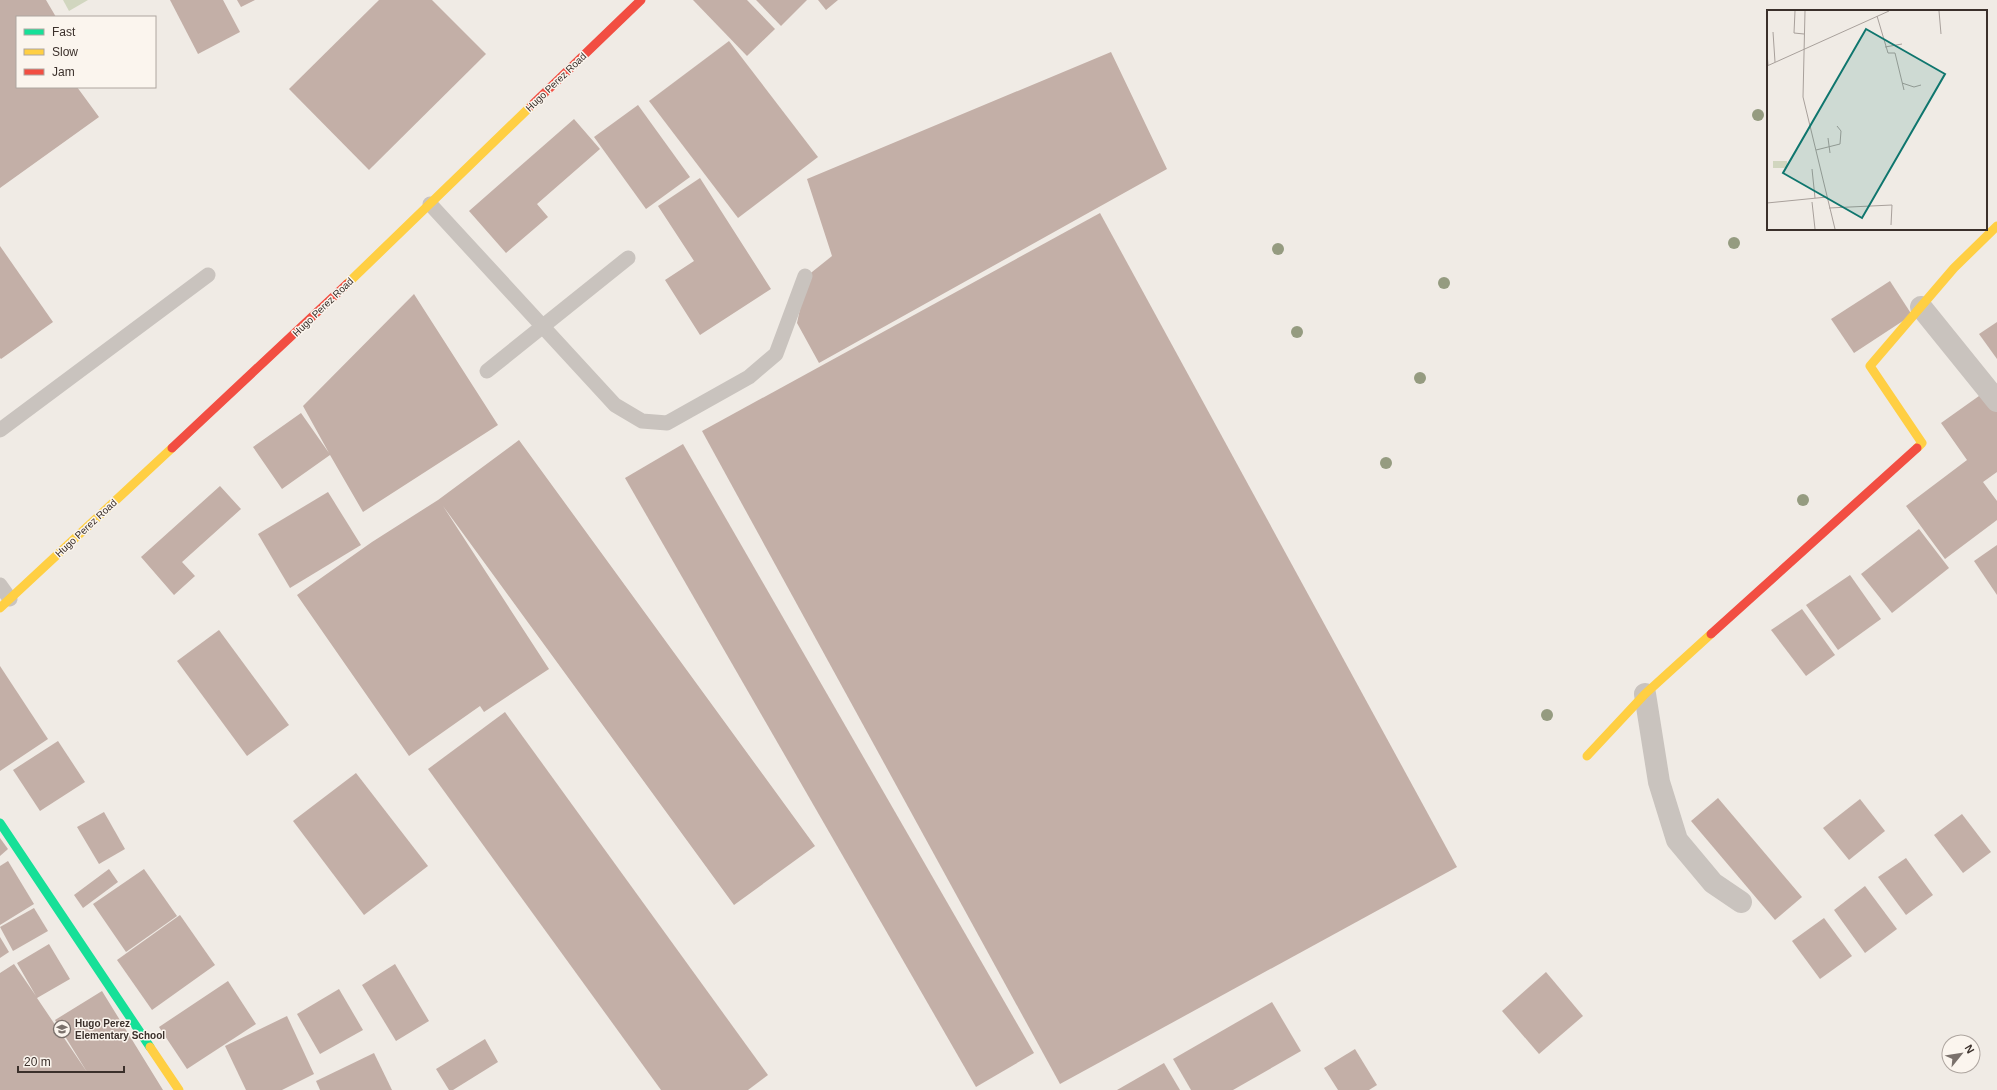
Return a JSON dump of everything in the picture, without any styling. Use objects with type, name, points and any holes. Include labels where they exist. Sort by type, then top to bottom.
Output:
[{"type":"street","name":"Hugo Perez Road","points":[[5,604],[321,308],[641,0]]},
{"type":"street","points":[[1587,756],[1645,694],[1922,443],[1870,366],[1954,268],[1997,226]]},
{"type":"street","points":[[1922,307],[1997,401]]},
{"type":"street","points":[[1645,694],[1659,782],[1677,840],[1713,883],[1741,902]]},
{"type":"street","points":[[0,822],[179,1090]]},
{"type":"lane","points":[[430,204],[615,405],[642,421],[667,423],[750,377],[776,354],[806,276]]},
{"type":"lane","points":[[487,371],[628,258]]},
{"type":"lane","points":[[0,430],[208,274]]},
{"type":"lane","points":[[0,585],[5,604]]},
{"type":"green space","points":[[63,0],[88,0],[69,11]]},
{"type":"building","points":[[0,0],[46,0],[55,16],[16,16],[16,88],[78,88],[99,117],[0,188]]},
{"type":"building","points":[[170,0],[223,0],[240,32],[198,54]]},
{"type":"building","points":[[237,0],[255,0],[241,7]]},
{"type":"building","points":[[379,0],[432,0],[486,54],[369,170],[289,89]]},
{"type":"building","points":[[693,0],[747,0],[775,29],[747,56]]},
{"type":"building","points":[[756,0],[807,0],[781,26]]},
{"type":"building","points":[[818,0],[838,0],[826,10]]},
{"type":"building","points":[[729,41],[818,157],[738,218],[649,101]]},
{"type":"building","points":[[1111,52],[1167,169],[819,363],[797,323],[807,276],[832,256],[807,179]]},
{"type":"building","points":[[638,105],[690,177],[646,209],[594,137]]},
{"type":"building","points":[[574,119],[600,149],[537,204],[548,217],[506,253],[469,211]]},
{"type":"building","points":[[700,178],[771,289],[700,335],[665,280],[694,261],[658,206]]},
{"type":"building","points":[[1100,213],[1457,867],[1060,1084],[702,431]]},
{"type":"building","points":[[0,246],[53,322],[1,359],[0,358]]},
{"type":"building","points":[[1890,281],[1912,315],[1854,353],[1831,319]]},
{"type":"building","points":[[414,294],[498,425],[363,512],[330,455],[282,489],[253,447],[301,413],[329,453],[303,406]]},
{"type":"building","points":[[1997,322],[1997,359],[1979,334]]},
{"type":"building","points":[[1986,391],[1997,406],[1997,472],[1983,482],[1997,501],[1997,520],[1945,559],[1906,506],[1967,460],[1941,423]]},
{"type":"building","points":[[519,440],[815,846],[734,905],[443,506],[549,669],[484,712],[480,706],[409,756],[297,595],[372,542],[438,500]]},
{"type":"building","points":[[683,444],[1034,1053],[976,1087],[625,478]]},
{"type":"building","points":[[220,486],[241,509],[182,562],[195,576],[174,595],[141,557]]},
{"type":"building","points":[[328,492],[361,545],[290,588],[258,534]]},
{"type":"building","points":[[1919,529],[1949,568],[1892,613],[1861,574]]},
{"type":"building","points":[[1997,545],[1997,595],[1974,561]]},
{"type":"building","points":[[1850,575],[1881,619],[1838,650],[1806,605]]},
{"type":"building","points":[[1802,609],[1835,655],[1806,676],[1771,630]]},
{"type":"building","points":[[219,630],[289,725],[247,756],[177,661]]},
{"type":"building","points":[[0,666],[48,739],[0,771]]},
{"type":"building","points":[[505,712],[768,1075],[748,1090],[661,1090],[428,769]]},
{"type":"building","points":[[58,741],[85,782],[40,811],[13,770]]},
{"type":"building","points":[[356,773],[428,866],[364,915],[293,821]]},
{"type":"building","points":[[1718,798],[1802,897],[1775,920],[1691,821]]},
{"type":"building","points":[[1860,799],[1885,831],[1849,860],[1823,828]]},
{"type":"building","points":[[104,812],[125,849],[99,864],[77,827]]},
{"type":"building","points":[[1962,814],[1991,852],[1963,873],[1934,835]]},
{"type":"building","points":[[0,838],[8,849],[0,856]]},
{"type":"building","points":[[1906,858],[1933,895],[1906,915],[1878,877]]},
{"type":"building","points":[[8,861],[34,904],[0,925],[0,866]]},
{"type":"building","points":[[109,869],[118,882],[83,908],[74,895]]},
{"type":"building","points":[[144,869],[177,916],[126,952],[93,904]]},
{"type":"building","points":[[1865,886],[1897,929],[1865,953],[1834,910]]},
{"type":"building","points":[[34,908],[48,931],[13,951],[0,927]]},
{"type":"building","points":[[180,915],[215,965],[152,1010],[117,960]]},
{"type":"building","points":[[1824,918],[1852,956],[1820,979],[1792,941]]},
{"type":"building","points":[[0,937],[9,952],[0,958]]},
{"type":"building","name":"Hugo Perez Elementary School","points":[[49,944],[70,979],[37,998],[87,1072],[55,1020],[102,991],[163,1090],[0,1090],[0,973],[14,964],[36,996],[17,963]]},
{"type":"building","points":[[395,964],[429,1021],[396,1041],[362,985]]},
{"type":"building","points":[[1546,972],[1583,1016],[1539,1054],[1502,1011]]},
{"type":"building","points":[[228,981],[256,1024],[187,1069],[159,1027]]},
{"type":"building","points":[[339,989],[363,1030],[320,1054],[297,1014]]},
{"type":"building","points":[[1272,1002],[1301,1051],[1233,1090],[1191,1090],[1173,1059]]},
{"type":"building","points":[[287,1016],[314,1074],[282,1090],[246,1090],[225,1046]]},
{"type":"building","points":[[485,1039],[498,1062],[453,1090],[449,1090],[436,1069]]},
{"type":"building","points":[[1355,1049],[1377,1085],[1369,1090],[1338,1090],[1324,1068]]},
{"type":"building","points":[[374,1053],[392,1090],[320,1090],[316,1081]]},
{"type":"building","points":[[1164,1063],[1180,1090],[1117,1090]]},
{"type":"traffic: fast","points":[[0,823],[150,1047]]},
{"type":"traffic: slow","points":[[347,284],[531,106]]},
{"type":"traffic: slow","points":[[1917,448],[1922,443],[1870,366],[1954,268],[1997,226]]},
{"type":"traffic: slow","points":[[0,608],[172,448]]},
{"type":"traffic: slow","points":[[1587,756],[1645,694],[1711,634]]},
{"type":"traffic: slow","points":[[150,1047],[179,1090]]},
{"type":"traffic: jam","points":[[531,106],[641,0]]},
{"type":"traffic: jam","points":[[172,448],[347,284]]},
{"type":"traffic: jam","points":[[1711,634],[1917,448]]},
{"type":"place","name":"Hugo Perez Elementary School","points":[[62,1029]]}]
